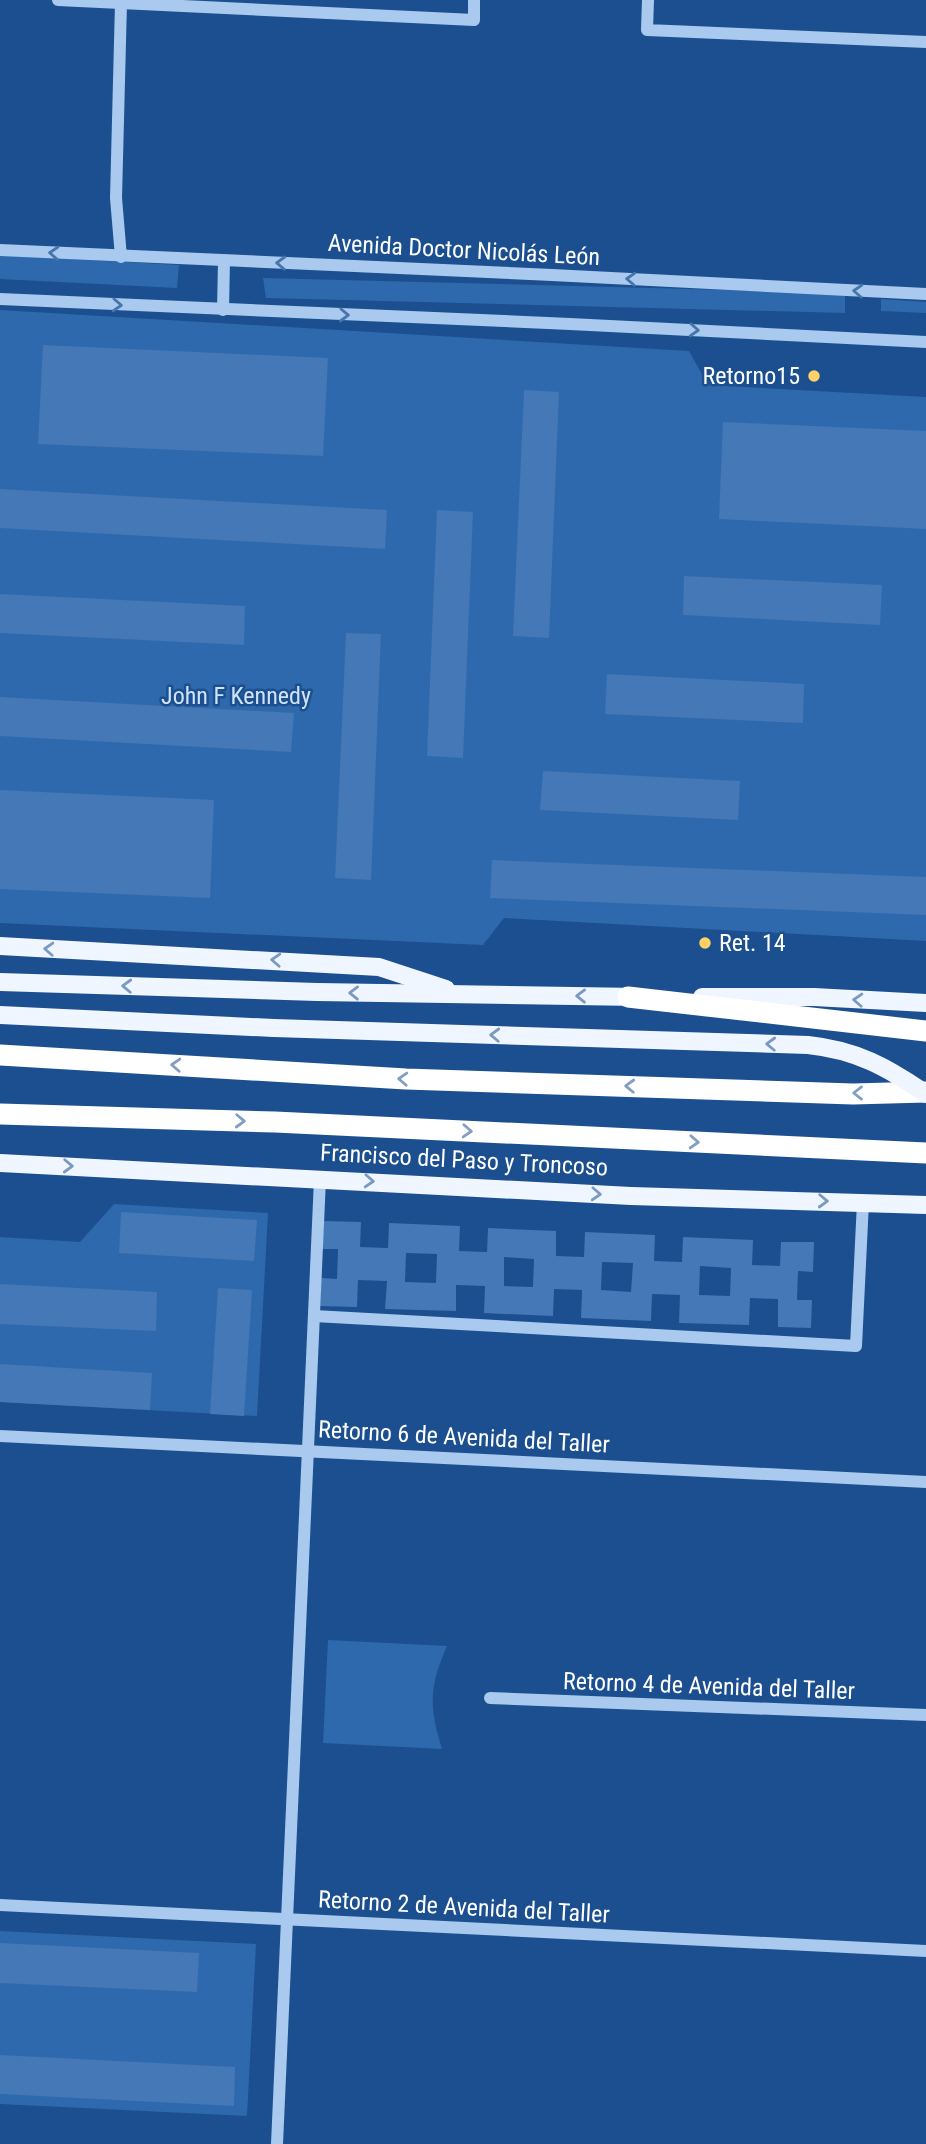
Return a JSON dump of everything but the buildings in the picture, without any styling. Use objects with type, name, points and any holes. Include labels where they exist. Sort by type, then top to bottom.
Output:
[{"type":"highway","points":[[628,998],[926,1031]]},
{"type":"highway","points":[[0,1055],[406,1079],[853,1094],[926,1093]]},
{"type":"highway","name":"Francisco del Paso y Troncoso","points":[[0,1114],[275,1122],[926,1153]]},
{"type":"main road","points":[[0,946],[379,967],[462,995]]},
{"type":"main road","points":[[0,982],[462,995],[814,997],[926,1003]]},
{"type":"main road","points":[[0,1015],[274,1028],[808,1045],[854,1054],[893,1071],[926,1093]]},
{"type":"main road","name":"Francisco del Paso y Troncoso","points":[[0,1163],[631,1196],[926,1205]]},
{"type":"street","points":[[58,0],[474,20],[474,0]]},
{"type":"street","points":[[648,0],[647,30],[926,42]]},
{"type":"street","points":[[121,4],[116,198],[121,257]]},
{"type":"street","name":"Avenida Doctor Nicolás León","points":[[0,250],[926,294]]},
{"type":"street","points":[[223,310],[224,261]]},
{"type":"street","points":[[0,299],[926,342]]},
{"type":"street","points":[[277,2144],[320,1179]]},
{"type":"street","points":[[314,1316],[856,1346],[863,1202]]},
{"type":"street","name":"Retorno 6 de Avenida del Taller","points":[[0,1436],[926,1482]]},
{"type":"street","name":"Retorno 4 de Avenida del Taller","points":[[490,1698],[926,1716]]},
{"type":"street","name":"Retorno 2 de Avenida del Taller","points":[[0,1905],[926,1951]]},
{"type":"green space","points":[[0,255],[179,265],[177,288],[0,279]]},
{"type":"green space","points":[[263,278],[845,293],[845,313],[266,298]]},
{"type":"green space","points":[[881,299],[926,302],[926,313],[881,311]]},
{"type":"green space","name":"John F Kennedy","points":[[0,310],[689,351],[708,385],[926,397],[926,941],[504,918],[483,945],[0,923]]},
{"type":"green space","points":[[114,1204],[268,1213],[257,1416],[0,1402],[0,1237],[80,1242]]},
{"type":"green space","points":[[328,1640],[447,1646],[437,1673],[433,1697],[435,1721],[442,1749],[323,1743]]},
{"type":"green space","points":[[0,1931],[256,1944],[247,2116],[0,2104]]},
{"type":"place","name":"Retorno15","points":[[814,376]]},
{"type":"place","name":"Ret. 14","points":[[705,943]]}]
